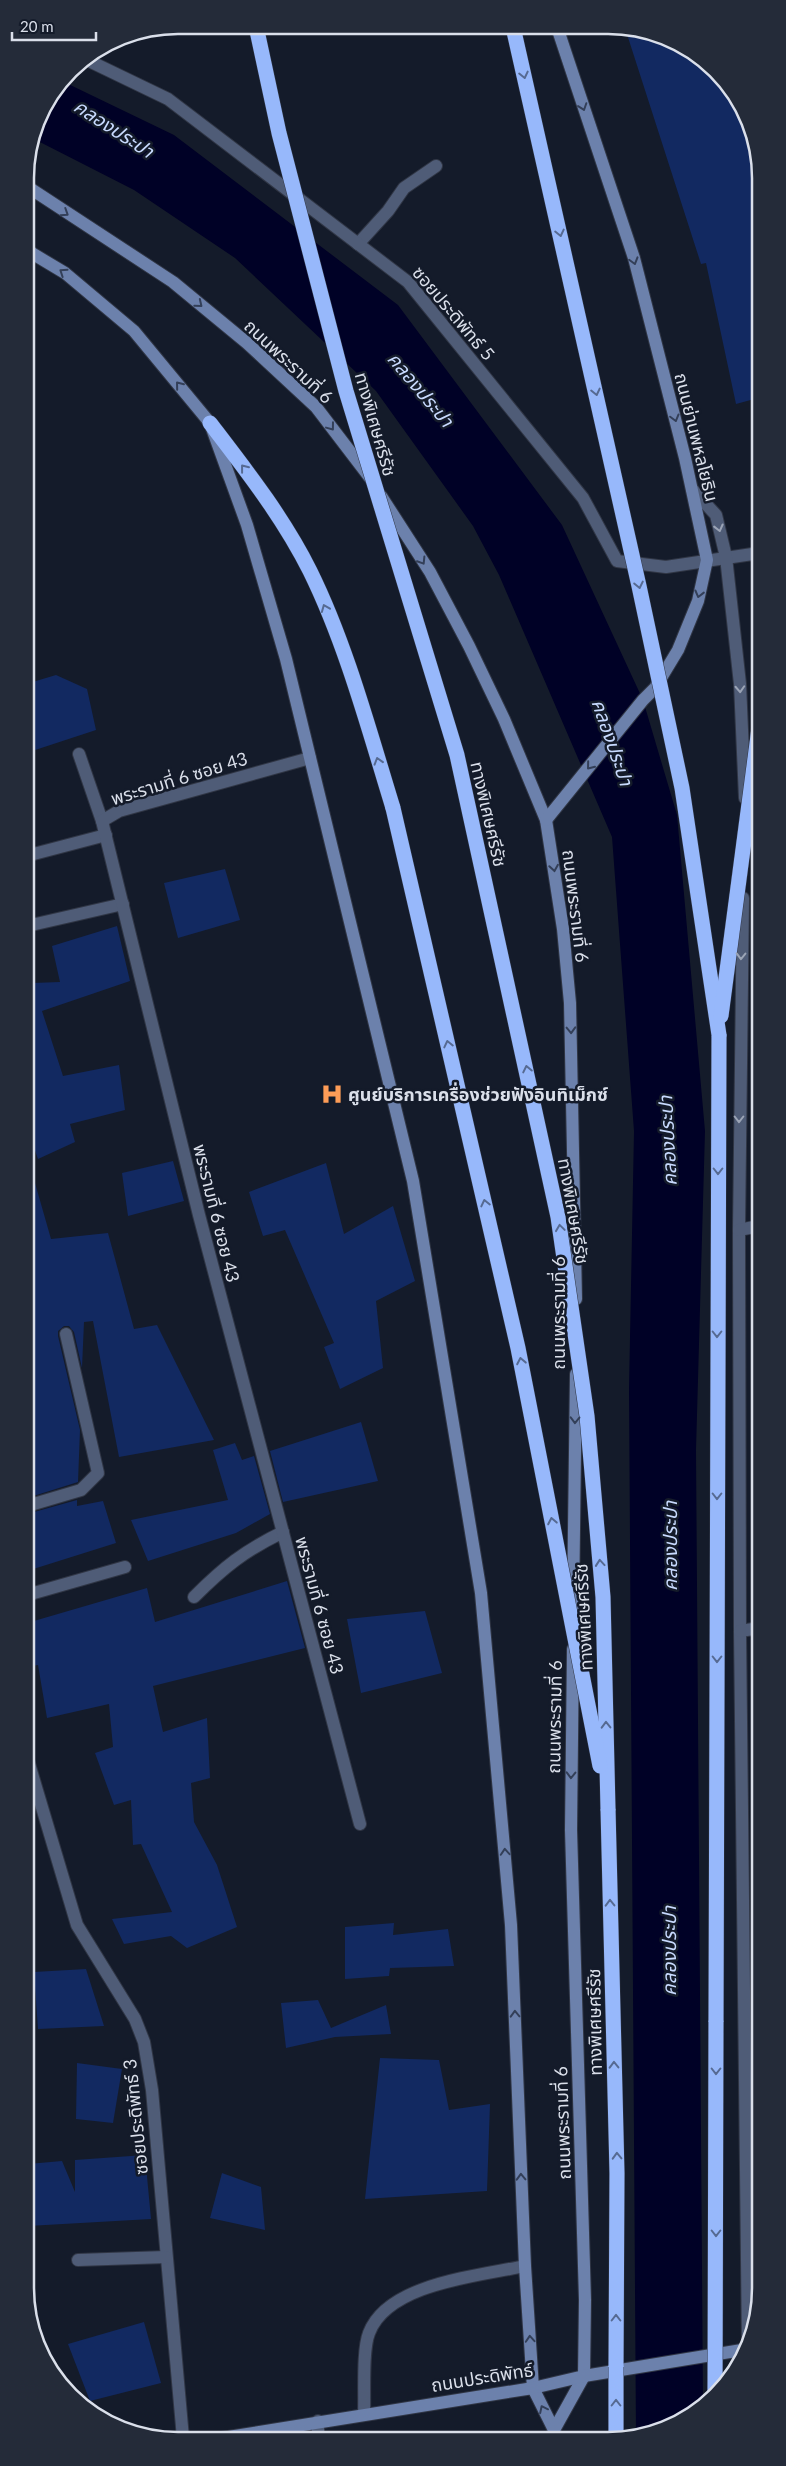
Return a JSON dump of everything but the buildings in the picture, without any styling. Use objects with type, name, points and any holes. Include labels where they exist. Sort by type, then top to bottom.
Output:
[{"type":"highway","name":"ทางพิเศษศรีรัช","points":[[258,34],[280,133],[346,391],[457,755],[558,1217],[587,1416],[603,1597],[617,2173],[616,2432]]},
{"type":"highway","points":[[515,34],[637,576],[682,788],[719,1035]]},
{"type":"highway","points":[[210,423],[263,491],[310,571],[353,678],[393,808],[518,1348],[608,1809]]},
{"type":"highway","points":[[715,2385],[719,1035],[752,782]]},
{"type":"main road","name":"ถนนย่านพหลโยธิน","points":[[546,820],[642,700],[655,688],[678,650],[698,601],[707,560],[692,489],[634,258],[559,34]]},
{"type":"main road","name":"ถนนพระรามที่ 6","points":[[34,191],[172,282],[247,343],[316,407],[370,478],[430,572],[504,719],[546,820],[563,928],[570,1003],[576,1338],[571,1830],[585,2300],[584,2376],[555,2432]]},
{"type":"main road","name":"ถนนพระรามที่ 6","points":[[34,254],[65,273],[134,330],[210,423],[247,525],[286,658],[413,1181],[481,1593],[500,1780],[511,1925],[525,2266],[533,2388],[553,2432]]},
{"type":"main road","name":"ถนนประดิพัทธ์","points":[[258,2432],[533,2388],[584,2376],[738,2351]]},
{"type":"street","name":"ซอยประดิพัทธ์ 5","points":[[91,63],[168,99],[408,282],[583,498],[616,561],[666,567],[707,560]]},
{"type":"street","points":[[358,244],[388,210],[404,188],[436,166]]},
{"type":"street","points":[[692,489],[716,515],[726,557],[740,684],[746,820],[741,951],[739,1230],[740,1630],[748,2323]]},
{"type":"street","points":[[707,560],[752,554]]},
{"type":"street","points":[[79,754],[102,821]]},
{"type":"street","name":"พระรามที่ 6 ซอย 43","points":[[310,758],[118,811],[102,821],[199,1215],[360,1824]]},
{"type":"street","points":[[34,854],[106,835]]},
{"type":"street","points":[[34,924],[123,904]]},
{"type":"street","points":[[739,1230],[752,1227]]},
{"type":"street","points":[[34,1504],[80,1490],[98,1473],[66,1334]]},
{"type":"street","points":[[194,1597],[218,1573],[250,1548],[283,1532]]},
{"type":"street","points":[[34,1593],[125,1566]]},
{"type":"street","points":[[740,1630],[752,1629]]},
{"type":"street","name":"ซอยประดิพัทธ์ 3","points":[[34,1781],[77,1925],[135,2019],[144,2042],[152,2090],[182,2432]]},
{"type":"street","points":[[78,2260],[166,2257]]},
{"type":"street","points":[[364,2414],[368,2335],[377,2316],[390,2304],[444,2283],[525,2266]]},
{"type":"street","points":[[318,2422],[318,2432]]},
{"type":"water","name":"คลองประปา","points":[[68,84],[174,135],[398,305],[562,525],[643,700],[677,815],[705,1131],[696,1450],[703,2397],[680,2413],[646,2427],[636,2429],[629,1390],[634,1131],[612,837],[499,575],[473,526],[376,391],[235,258],[134,190],[39,141],[53,106]]},
{"type":"place","name":"ศูนย์บริการเครื่องช่วยฟังอินทิเม็กซ์","points":[[332,1094]]}]
